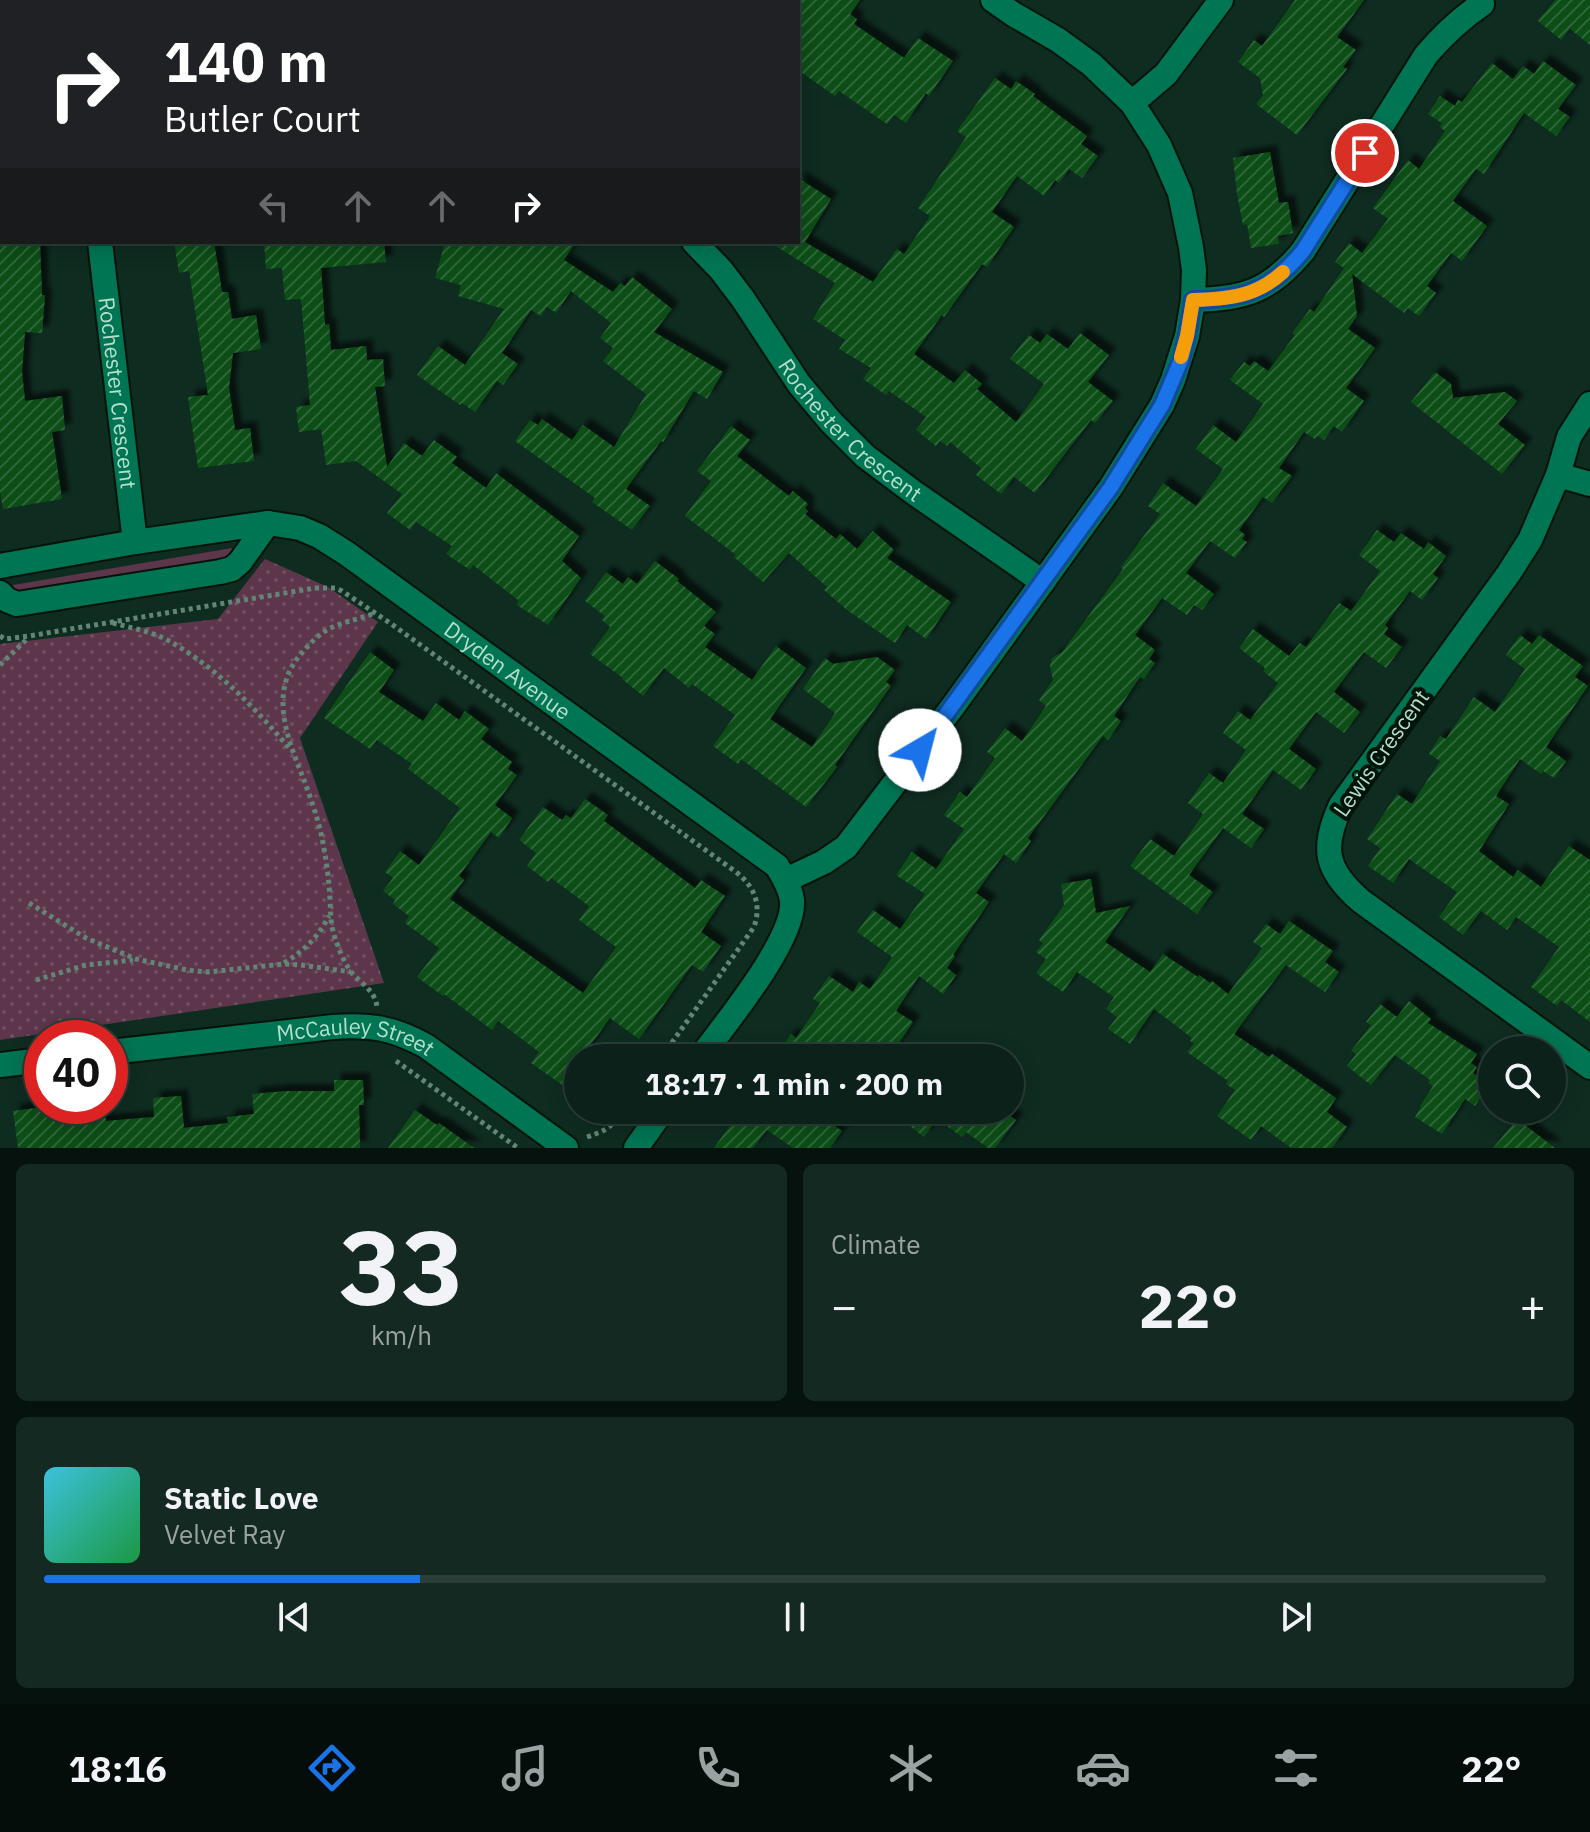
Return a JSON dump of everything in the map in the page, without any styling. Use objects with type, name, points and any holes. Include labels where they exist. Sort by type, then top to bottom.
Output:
[{"type":"street","points":[[710,1044],[770,961],[784,936],[792,901],[786,880],[824,862],[846,847],[954,705],[1111,487],[1162,405],[1181,360],[1193,300],[1194,270],[1180,193],[1159,145],[1132,103],[1088,62],[993,0]]},
{"type":"street","points":[[1132,103],[1166,74],[1221,0]]},
{"type":"street","points":[[1193,300],[1245,295],[1277,278],[1292,265],[1426,55],[1442,35],[1482,4]]},
{"type":"street","name":"Rochester Crescent","points":[[100,244],[135,542]]},
{"type":"street","name":"Rochester Crescent","points":[[696,244],[721,270],[799,384],[842,434],[865,456],[913,492],[1043,582]]},
{"type":"street","name":"Lewis Crescent","points":[[1590,404],[1569,437],[1558,475],[1530,540],[1341,805],[1329,836],[1335,873],[1347,889],[1590,1067]]},
{"type":"street","points":[[1558,475],[1590,484]]},
{"type":"street","points":[[0,593],[17,604],[232,569],[268,523]]},
{"type":"street","name":"Dryden Avenue","points":[[0,566],[268,523],[300,528],[346,553],[765,856],[777,866],[786,880]]},
{"type":"street","name":"McCauley Street","points":[[128,1050],[366,1025],[409,1037],[426,1046],[574,1144]]},
{"type":"street","points":[[0,1065],[24,1062]]},
{"type":"street","points":[[636,1148],[653,1124]]},
{"type":"path","points":[[0,636],[5,639],[29,636],[315,588],[328,587],[342,591],[750,885],[757,902],[754,927],[671,1044]]},
{"type":"path","points":[[373,613],[323,632],[309,644],[295,660],[283,691],[282,708],[291,750],[322,838],[329,915],[339,950],[352,973],[376,999],[382,1048],[390,1057],[518,1148]]},
{"type":"path","points":[[110,622],[169,641],[193,657],[241,695],[291,750]]},
{"type":"path","points":[[0,665],[29,636]]},
{"type":"path","points":[[29,903],[86,938],[136,959],[208,972],[284,964],[352,973]]},
{"type":"path","points":[[284,964],[320,933],[329,915]]},
{"type":"path","points":[[36,980],[86,965],[136,959]]},
{"type":"path","points":[[574,1144],[612,1124]]},
{"type":"shaded area","points":[[232,548],[234,561],[15,595],[13,585]]},
{"type":"shaded area","points":[[265,559],[328,587],[378,622],[300,738],[384,983],[128,1021],[24,1020],[24,1036],[0,1040],[0,644],[218,619]]},
{"type":"building","points":[[800,0],[860,0],[850,14],[857,19],[854,24],[904,58],[918,38],[953,61],[906,123],[894,115],[887,124],[839,91],[835,96],[800,71]]},
{"type":"building","points":[[1295,0],[1364,0],[1337,37],[1356,50],[1343,67],[1347,69],[1297,135],[1256,104],[1263,95],[1260,78],[1238,62],[1254,40],[1262,46]]},
{"type":"building","points":[[1555,0],[1590,0],[1590,45],[1570,29],[1561,40],[1538,21]]},
{"type":"building","points":[[1543,61],[1576,85],[1558,109],[1570,117],[1556,136],[1524,113],[1484,174],[1476,169],[1453,201],[1487,226],[1462,261],[1451,253],[1427,286],[1436,293],[1419,316],[1408,308],[1404,313],[1352,274],[1357,316],[1348,329],[1375,348],[1346,388],[1364,401],[1342,432],[1334,426],[1324,440],[1317,436],[1315,439],[1304,432],[1279,468],[1292,476],[1272,503],[1263,497],[1239,530],[1245,535],[1242,539],[1247,542],[1235,558],[1210,541],[1186,573],[1214,594],[1202,610],[1194,605],[1187,615],[1162,598],[1135,635],[1155,650],[1149,659],[1155,663],[1144,679],[1140,677],[1114,716],[1121,721],[1108,740],[1103,736],[1028,838],[1031,841],[1016,863],[1004,854],[976,893],[989,902],[953,955],[947,968],[956,975],[943,994],[919,976],[896,1011],[913,1022],[898,1044],[784,1044],[791,1034],[796,1038],[820,1003],[813,999],[829,976],[853,992],[859,982],[870,989],[892,957],[857,932],[873,910],[900,929],[925,894],[896,875],[912,852],[936,869],[964,829],[944,815],[960,792],[967,797],[995,758],[987,752],[1005,728],[1022,741],[1046,706],[1039,700],[1053,680],[1052,658],[1062,652],[1160,514],[1148,506],[1163,483],[1196,506],[1223,469],[1196,449],[1213,425],[1236,442],[1263,404],[1230,380],[1244,362],[1250,366],[1254,361],[1268,371],[1295,335],[1292,333],[1310,309],[1314,312],[1344,268],[1335,262],[1349,243],[1362,253],[1388,219],[1373,208],[1408,160],[1419,169],[1445,131],[1440,127],[1442,123],[1428,114],[1440,96],[1455,106],[1458,100],[1462,102],[1492,63],[1513,79],[1523,66],[1534,74]]},
{"type":"building","points":[[995,78],[1011,89],[1016,81],[1087,136],[1081,144],[1098,156],[1082,178],[1069,169],[1059,183],[1055,180],[1044,196],[1017,176],[992,212],[1014,227],[987,267],[982,264],[914,354],[954,383],[965,370],[982,384],[977,389],[1016,422],[1044,384],[1010,359],[1029,335],[1040,343],[1047,334],[1068,349],[1080,333],[1109,355],[1088,382],[1113,401],[1095,423],[1091,420],[1035,493],[1014,477],[1001,494],[976,475],[981,468],[950,442],[947,446],[940,441],[936,446],[916,430],[926,417],[889,391],[886,395],[863,379],[871,368],[839,349],[845,340],[813,319],[835,283],[772,244],[800,244],[800,179],[831,199],[805,242],[873,282],[897,249],[904,254],[930,216],[918,208],[966,137],[957,131]]},
{"type":"building","points":[[1270,152],[1279,203],[1288,202],[1293,233],[1278,236],[1279,244],[1251,248],[1247,224],[1243,225],[1233,158]]},
{"type":"building","points":[[0,244],[40,244],[42,295],[45,295],[42,333],[25,332],[22,372],[25,401],[62,396],[65,430],[52,432],[62,499],[3,509],[0,490]]},
{"type":"building","points":[[174,244],[214,244],[222,292],[228,292],[232,319],[256,315],[261,349],[233,353],[229,387],[235,430],[250,428],[254,461],[198,468],[188,397],[208,395],[189,271],[179,273]]},
{"type":"building","points":[[264,244],[384,244],[386,262],[321,268],[325,325],[329,324],[331,350],[366,346],[367,360],[383,359],[385,386],[375,387],[387,467],[404,443],[422,456],[434,440],[457,457],[452,463],[486,488],[496,473],[579,536],[562,561],[581,578],[548,625],[517,605],[518,600],[473,565],[470,570],[446,554],[452,546],[416,522],[410,530],[387,513],[402,494],[356,461],[326,465],[321,429],[299,432],[296,407],[310,405],[301,299],[285,300],[282,268],[266,269]]},
{"type":"building","points":[[444,244],[575,244],[564,260],[613,292],[620,283],[625,286],[632,277],[672,309],[654,332],[723,372],[707,399],[694,391],[663,442],[626,489],[650,506],[632,530],[592,502],[595,498],[515,441],[530,420],[538,425],[542,419],[572,440],[583,425],[614,447],[646,394],[603,361],[613,348],[600,338],[611,323],[571,291],[556,313],[547,307],[541,316],[531,310],[502,353],[518,364],[503,385],[497,381],[475,412],[417,375],[438,346],[465,365],[504,309],[458,296],[461,285],[435,278]]},
{"type":"building","points":[[1435,372],[1451,384],[1453,398],[1505,392],[1517,401],[1498,424],[1525,445],[1502,474],[1411,402]]},
{"type":"building","points":[[731,426],[750,440],[737,456],[789,496],[793,491],[808,504],[805,514],[836,539],[840,534],[857,549],[873,531],[894,550],[887,558],[951,602],[926,639],[907,625],[895,643],[847,610],[789,553],[763,582],[734,557],[736,555],[685,516],[711,481],[697,471]]},
{"type":"building","points":[[1377,530],[1394,542],[1401,533],[1424,549],[1428,542],[1446,556],[1433,574],[1438,578],[1422,600],[1410,591],[1385,625],[1388,628],[1384,634],[1402,647],[1386,668],[1364,652],[1334,692],[1360,712],[1344,733],[1316,712],[1289,749],[1316,769],[1301,790],[1273,770],[1242,814],[1264,829],[1251,848],[1223,828],[1189,875],[1213,892],[1197,914],[1130,866],[1150,839],[1174,856],[1203,814],[1188,803],[1209,773],[1223,783],[1246,750],[1223,733],[1238,711],[1250,720],[1278,683],[1263,671],[1265,668],[1239,648],[1253,629],[1289,656],[1300,643],[1306,647],[1339,603],[1351,611],[1380,571],[1359,555]]},
{"type":"building","points":[[655,561],[716,612],[704,626],[715,634],[705,647],[752,680],[776,646],[806,668],[770,719],[812,747],[835,713],[803,689],[825,658],[833,664],[877,657],[895,670],[886,682],[891,686],[806,807],[741,759],[738,764],[713,746],[735,715],[692,684],[689,688],[664,668],[643,696],[590,654],[610,627],[602,620],[605,616],[585,601],[606,572],[623,584],[628,577],[637,584]]},
{"type":"building","points":[[1520,635],[1532,644],[1539,635],[1583,666],[1575,677],[1588,686],[1546,747],[1566,761],[1554,778],[1543,771],[1541,774],[1520,759],[1496,796],[1509,804],[1479,851],[1513,877],[1518,870],[1541,887],[1569,846],[1590,860],[1590,1022],[1561,1000],[1557,1006],[1531,987],[1559,947],[1516,917],[1507,930],[1481,911],[1463,935],[1439,917],[1457,892],[1409,859],[1393,883],[1368,866],[1380,848],[1367,839],[1397,794],[1412,804],[1440,761],[1429,754],[1440,736],[1446,739],[1474,697],[1495,712],[1525,669],[1506,655]]},
{"type":"building","points":[[370,652],[394,670],[379,692],[423,721],[436,703],[459,720],[465,711],[489,729],[481,739],[512,762],[508,769],[517,775],[495,805],[512,818],[499,838],[491,832],[459,876],[464,880],[450,899],[583,993],[616,947],[579,920],[589,906],[551,878],[548,882],[527,866],[536,853],[519,840],[543,807],[562,820],[566,815],[571,818],[585,799],[608,815],[604,821],[695,888],[701,880],[725,896],[701,932],[721,946],[703,972],[692,965],[639,1039],[610,1018],[591,1044],[564,1044],[564,1086],[531,1063],[539,1052],[498,1021],[492,1030],[417,977],[439,948],[405,923],[409,916],[393,904],[395,900],[383,891],[393,878],[385,872],[400,851],[419,865],[460,808],[408,769],[412,764],[377,740],[370,749],[324,718]]},
{"type":"building","points":[[1091,879],[1096,913],[1130,906],[1105,942],[1150,972],[1163,954],[1198,977],[1210,983],[1212,981],[1228,994],[1262,948],[1253,942],[1266,924],[1280,934],[1289,921],[1333,951],[1325,962],[1339,972],[1325,992],[1286,965],[1234,1034],[1269,1057],[1272,1054],[1336,1098],[1327,1112],[1347,1127],[1332,1148],[1291,1148],[1261,1126],[1251,1140],[1217,1116],[1235,1090],[1226,1084],[1228,1081],[1187,1052],[1194,1043],[1190,1041],[1192,1038],[1154,1009],[1130,1044],[1108,1029],[1117,1017],[1106,1009],[1114,997],[1077,972],[1063,992],[1036,973],[1046,959],[1036,952],[1043,943],[1039,940],[1064,905],[1061,884]]},
{"type":"building","points":[[1409,1001],[1431,1019],[1428,1023],[1477,1054],[1471,1063],[1477,1067],[1473,1073],[1478,1076],[1478,1101],[1475,1106],[1465,1099],[1442,1134],[1415,1117],[1433,1086],[1428,1083],[1430,1080],[1395,1055],[1371,1085],[1347,1066],[1356,1054],[1351,1051],[1371,1025],[1366,1022],[1380,1004],[1397,1017]]},
{"type":"building","points":[[334,1080],[363,1080],[364,1105],[359,1105],[360,1148],[18,1148],[13,1111],[24,1110],[24,1124],[128,1124],[128,1119],[154,1117],[153,1098],[181,1096],[184,1128],[228,1123],[227,1117],[254,1114],[252,1094],[334,1091]]},
{"type":"building","points":[[415,1110],[437,1125],[439,1123],[474,1148],[388,1148]]},
{"type":"building","points":[[731,1124],[832,1124],[842,1131],[830,1148],[793,1148],[767,1130],[753,1148],[714,1148]]},
{"type":"building","points":[[907,1124],[933,1124],[924,1137]]},
{"type":"building","points":[[944,1124],[1013,1124],[995,1148],[988,1148],[966,1132],[962,1137]]},
{"type":"building","points":[[1513,1124],[1524,1124],[1555,1148],[1493,1148]]},
{"type":"slow traffic","points":[[1181,357],[1193,300],[1245,295],[1283,272]]},
{"type":"route","points":[[920,750],[1111,487],[1162,405],[1181,360],[1193,300],[1245,295],[1277,278],[1303,251],[1365,153]]}]
